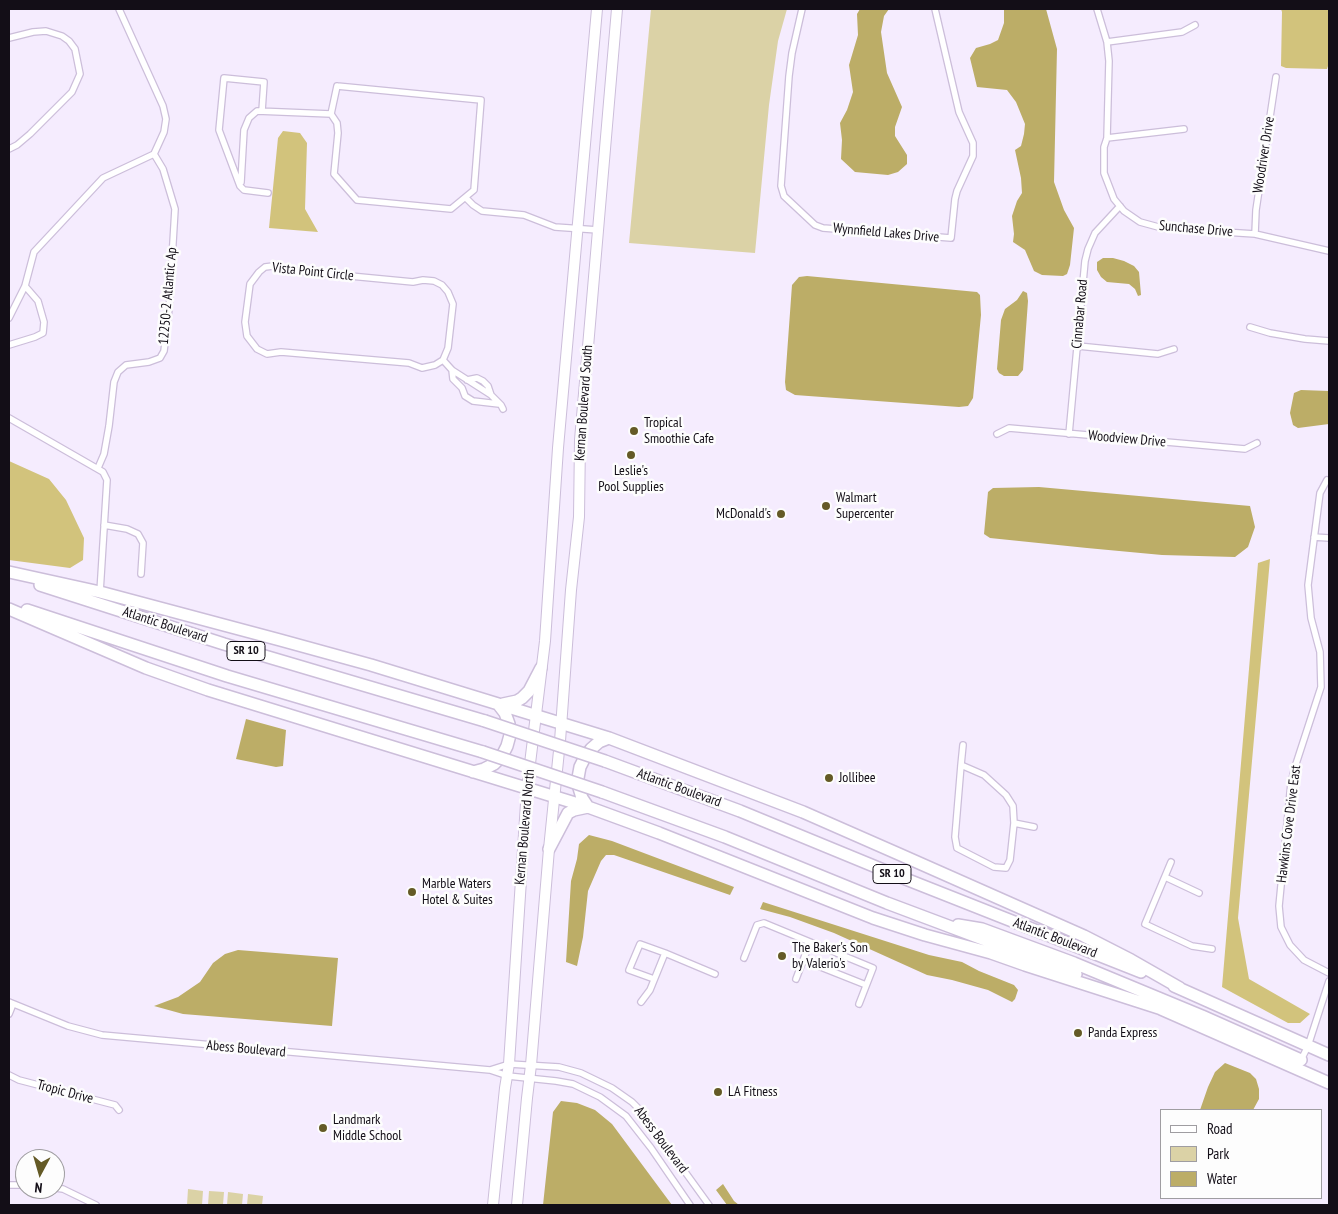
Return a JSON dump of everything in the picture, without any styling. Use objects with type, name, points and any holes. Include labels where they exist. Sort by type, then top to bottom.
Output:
[{"type":"highway","points":[[9,572],[100,592],[371,665],[609,738],[804,812],[1084,936],[1132,960],[1180,988]]},
{"type":"highway","name":"Atlantic Boulevard","points":[[9,576],[290,664],[485,721],[605,761],[740,811],[1180,988],[1329,1055]]},
{"type":"highway","name":"Atlantic Boulevard","points":[[9,604],[227,676],[483,752],[602,792],[725,837],[927,918],[1168,1011],[1299,1064],[1329,1083]]},
{"type":"highway","points":[[9,608],[146,668],[208,690],[588,808],[659,833],[873,918],[924,935],[991,953],[1168,1011]]},
{"type":"highway","points":[[498,704],[511,703],[522,698],[535,682],[542,668]]},
{"type":"highway","points":[[473,772],[494,764],[502,756],[507,746],[510,735],[509,724],[498,704]]},
{"type":"highway","points":[[588,808],[579,788],[580,767],[591,749],[609,738]]},
{"type":"highway","points":[[549,849],[568,813],[588,808]]},
{"type":"highway","points":[[927,918],[982,929],[1074,963],[1193,1012],[1299,1064]]},
{"type":"main road","name":"Kernan Boulevard South","points":[[558,448],[597,9]]},
{"type":"main road","name":"Kernan Boulevard South","points":[[555,798],[571,590],[579,517],[580,440],[617,9]]},
{"type":"main road","name":"Kernan Boulevard North","points":[[493,1205],[505,1088],[508,1076],[527,788],[542,668],[558,448]]},
{"type":"main road","name":"Kernan Boulevard North","points":[[517,1205],[532,1065],[549,849],[555,798]]},
{"type":"street","points":[[9,318],[25,286],[34,252],[104,178],[154,154],[164,132],[166,119],[163,106],[119,9]]},
{"type":"street","name":"Wynnfield Lakes Drive","points":[[802,9],[789,76],[782,186],[784,196],[815,225],[822,228],[951,238],[954,199],[973,156],[973,143],[959,112],[935,9]]},
{"type":"street","name":"Sunchase Drive","points":[[1097,9],[1107,42],[1109,61],[1104,173],[1114,198],[1124,212],[1140,222],[1162,228],[1255,234],[1329,252]]},
{"type":"street","points":[[1107,42],[1182,32],[1195,25]]},
{"type":"street","points":[[9,38],[46,31],[62,36],[75,49],[80,74],[72,92],[30,134],[9,149]]},
{"type":"street","name":"Woodriver Drive","points":[[1255,234],[1256,210],[1276,77]]},
{"type":"street","points":[[262,111],[264,82],[224,78],[219,130],[240,186],[244,190],[268,193]]},
{"type":"street","points":[[337,86],[481,100],[475,186],[466,198],[451,209],[357,200],[334,174],[338,134],[337,123],[331,114],[337,86]]},
{"type":"street","points":[[240,186],[244,130],[249,118],[258,111],[331,114]]},
{"type":"street","points":[[1106,138],[1184,129]]},
{"type":"street","name":"12250-2 Atlantic Ap","points":[[98,468],[104,454],[114,382],[118,372],[126,365],[149,362],[160,358],[164,351],[169,309],[175,209],[163,169],[154,154]]},
{"type":"street","points":[[466,198],[472,205],[482,211],[524,215],[555,227],[598,230]]},
{"type":"street","name":"Cinnabar Road","points":[[1069,434],[1085,261],[1095,233],[1120,206]]},
{"type":"street","name":"Vista Point Circle","points":[[273,266],[298,271],[413,282],[434,280],[448,292],[453,304],[448,348],[443,360],[436,365],[422,368],[409,363],[281,352],[267,354],[257,349],[246,336],[245,322],[250,284],[265,267],[273,266]]},
{"type":"street","points":[[9,345],[43,333],[44,322],[38,301],[25,286]]},
{"type":"street","points":[[1250,327],[1270,333],[1329,340]]},
{"type":"street","points":[[1078,346],[1158,354],[1174,349]]},
{"type":"street","points":[[443,360],[452,370],[490,395],[502,407],[472,401],[465,396],[462,388],[454,379],[452,370]]},
{"type":"street","points":[[9,418],[103,472],[107,480],[100,592]]},
{"type":"street","name":"Woodview Drive","points":[[997,434],[1009,428],[1245,449],[1257,443]]},
{"type":"street","name":"Hawkins Cove Drive East","points":[[1327,480],[1320,494],[1308,598],[1320,652],[1321,687],[1291,783],[1279,913],[1284,933],[1294,951],[1310,964],[1329,973]]},
{"type":"street","points":[[104,525],[128,529],[138,534],[143,543],[141,574]]},
{"type":"street","points":[[1314,537],[1329,538]]},
{"type":"street","points":[[961,765],[984,775],[1006,794],[1013,806],[1014,823],[1010,860],[1006,868],[994,867],[957,848],[955,836],[961,765],[963,746]]},
{"type":"street","points":[[1014,823],[1034,827]]},
{"type":"street","points":[[1171,862],[1144,924],[1192,946],[1212,949]]},
{"type":"street","points":[[1165,877],[1199,893]]},
{"type":"street","points":[[744,958],[757,925],[764,923],[873,968],[859,1004]]},
{"type":"street","points":[[796,979],[810,942]]},
{"type":"street","points":[[654,979],[629,970],[640,944],[715,974]]},
{"type":"street","points":[[641,1002],[650,990],[665,953]]},
{"type":"street","points":[[803,960],[866,985]]},
{"type":"street","points":[[1299,1064],[1308,1046],[1329,981]]},
{"type":"street","points":[[9,1014],[11,1003]]},
{"type":"street","name":"Abess Boulevard","points":[[11,1003],[68,1026],[102,1035],[490,1070],[508,1076],[573,1084],[600,1097],[630,1120],[690,1205]]},
{"type":"street","name":"Abess Boulevard","points":[[490,1070],[509,1064],[559,1067],[599,1080],[632,1102],[641,1111],[709,1205]]},
{"type":"street","name":"Tropic Drive","points":[[9,1075],[19,1080],[115,1105],[118,1110]]},
{"type":"street","points":[[65,1191],[96,1205]]},
{"type":"green space","points":[[651,9],[787,9],[778,41],[769,105],[755,253],[629,243]]},
{"type":"green space","points":[[188,1189],[203,1191],[202,1205],[187,1205]]},
{"type":"green space","points":[[209,1191],[224,1192],[223,1205],[208,1205]]},
{"type":"green space","points":[[228,1192],[243,1194],[242,1205],[227,1205]]},
{"type":"green space","points":[[248,1194],[263,1196],[262,1205],[247,1205]]},
{"type":"shaded area","points":[[1281,9],[1329,9],[1329,63],[1327,69],[1286,68],[1281,66]]},
{"type":"shaded area","points":[[283,131],[300,133],[307,143],[305,209],[318,232],[269,228],[278,138]]},
{"type":"shaded area","points":[[9,461],[49,479],[66,500],[84,538],[83,560],[70,568],[9,560]]},
{"type":"shaded area","points":[[1270,559],[1238,918],[1249,979],[1310,1014],[1300,1023],[1288,1023],[1222,987],[1258,563]]},
{"type":"water","points":[[860,9],[889,9],[884,16],[881,32],[887,73],[902,107],[895,127],[895,136],[907,155],[907,164],[898,172],[888,175],[855,172],[841,159],[842,140],[840,123],[853,92],[849,65],[858,35],[857,14]]},
{"type":"water","points":[[1004,9],[1046,9],[1057,49],[1054,182],[1064,210],[1074,228],[1070,265],[1067,274],[1063,276],[1042,275],[1034,271],[1025,250],[1013,242],[1012,216],[1022,193],[1015,150],[1021,146],[1025,124],[1016,102],[1007,90],[977,87],[970,58],[976,48],[998,40],[1004,23]]},
{"type":"water","points":[[1103,258],[1113,258],[1134,266],[1139,272],[1141,295],[1138,296],[1135,289],[1129,284],[1107,282],[1101,277],[1097,270],[1097,262]]},
{"type":"water","points":[[807,276],[977,292],[980,295],[981,315],[973,398],[968,406],[959,407],[795,395],[786,390],[792,285],[799,277]]},
{"type":"water","points":[[1023,291],[1027,293],[1028,301],[1023,370],[1018,376],[1004,376],[997,369],[1001,320],[1005,309],[1017,300]]},
{"type":"water","points":[[1301,390],[1329,391],[1329,424],[1298,428],[1293,425],[1290,413],[1294,393]]},
{"type":"water","points":[[1039,487],[1250,506],[1255,527],[1248,547],[1235,557],[1162,555],[990,538],[984,534],[988,492],[993,488]]},
{"type":"water","points":[[246,719],[286,730],[283,766],[276,767],[236,759]]},
{"type":"water","points":[[589,835],[612,841],[734,887],[730,895],[614,855],[606,855],[601,861],[588,891],[583,937],[577,966],[566,962],[571,881],[579,844]]},
{"type":"water","points":[[763,902],[929,955],[962,962],[1014,985],[1018,990],[1015,999],[1012,1002],[988,990],[927,975],[834,933],[790,917],[760,909]]},
{"type":"water","points":[[238,950],[338,958],[332,1026],[183,1014],[154,1006],[178,997],[200,982],[213,963],[225,954]]},
{"type":"water","points":[[1225,1063],[1250,1073],[1256,1079],[1259,1089],[1259,1099],[1254,1109],[1200,1109],[1215,1072]]},
{"type":"water","points":[[561,1101],[577,1103],[595,1110],[612,1124],[672,1205],[543,1205],[553,1112]]},
{"type":"water","points":[[723,1184],[734,1201],[739,1205],[727,1205],[716,1190]]},
{"type":"place","name":"Tropical Smoothie Cafe","points":[[634,431]]},
{"type":"place","name":"Leslie's Pool Supplies","points":[[631,455]]},
{"type":"place","name":"Walmart Supercenter","points":[[826,506]]},
{"type":"place","name":"McDonald's","points":[[781,514]]},
{"type":"place","name":"Jollibee","points":[[829,778]]},
{"type":"place","name":"Marble Waters Hotel & Suites","points":[[412,892]]},
{"type":"place","name":"The Baker's Son by Valerio's","points":[[782,956]]},
{"type":"place","name":"Panda Express","points":[[1078,1033]]},
{"type":"place","name":"LA Fitness","points":[[718,1092]]},
{"type":"place","name":"Landmark Middle School","points":[[323,1128]]}]
